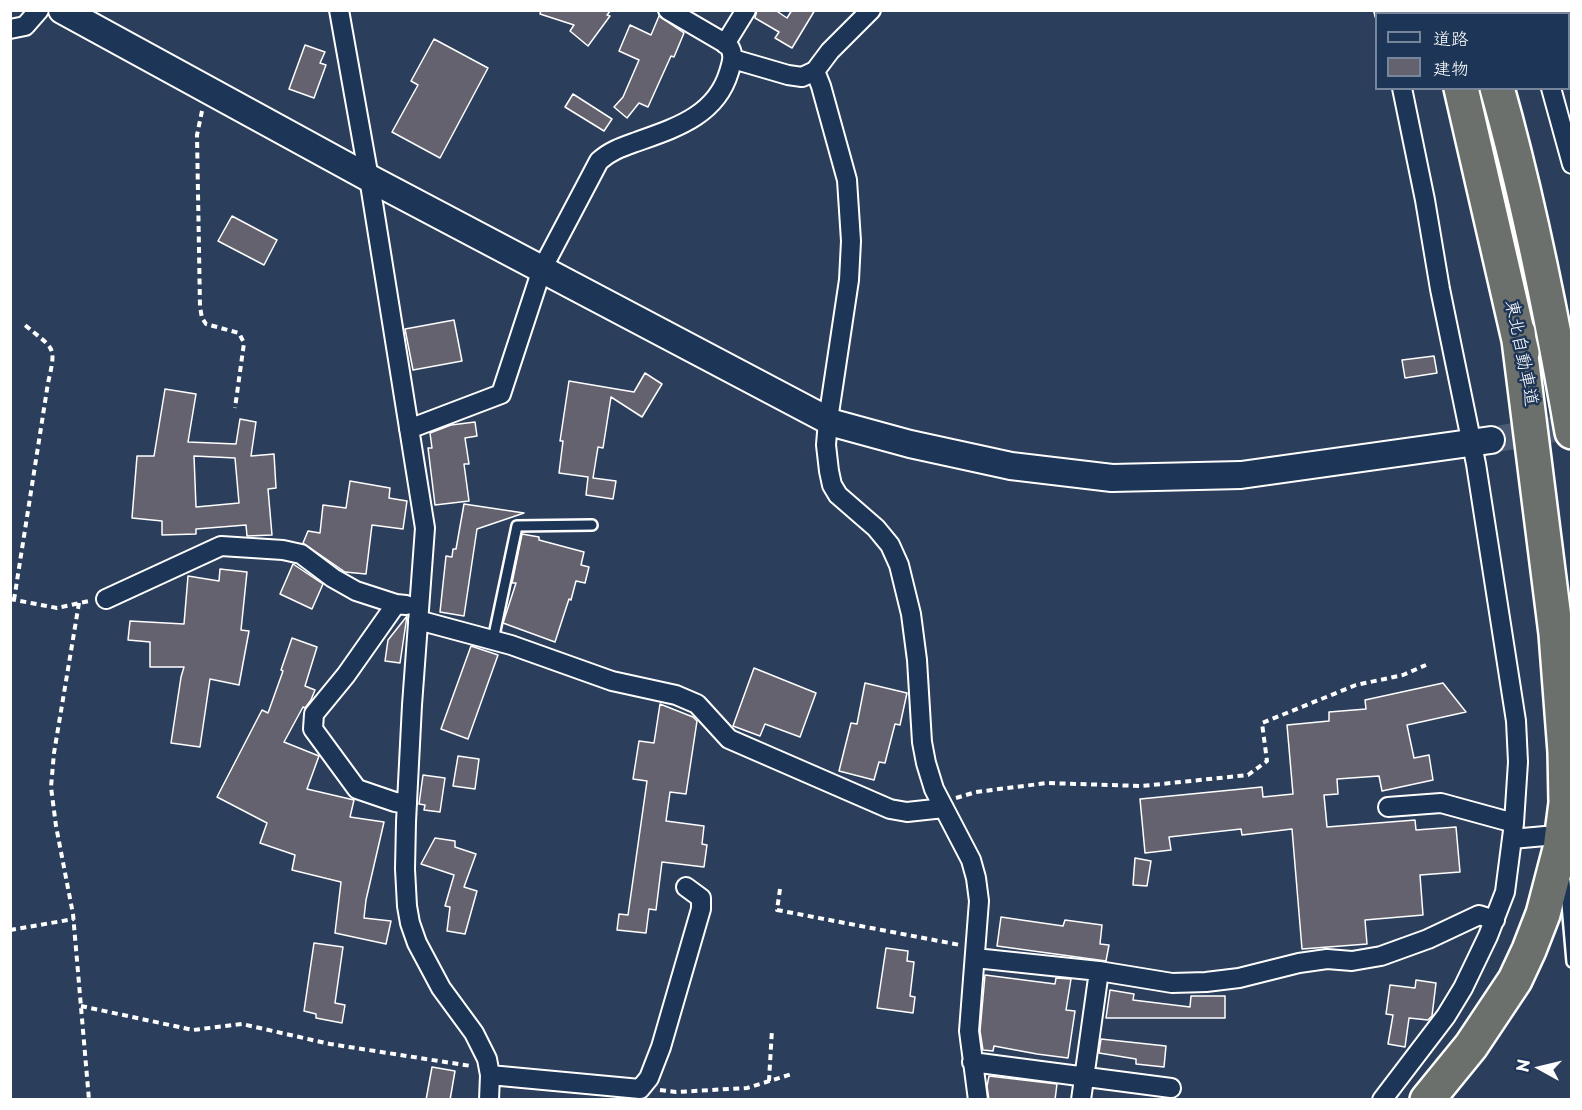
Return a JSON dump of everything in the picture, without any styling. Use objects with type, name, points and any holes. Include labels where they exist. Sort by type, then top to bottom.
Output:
[{"type":"highway","name":"東北自動車道","points":[[1461,90],[1518,332],[1572,619]]},
{"type":"highway","name":"東北自動車道","points":[[1498,90],[1554,326],[1572,432]]},
{"type":"highway","points":[[1427,1100],[1471,1046],[1515,980],[1543,914],[1553,843],[1566,803],[1565,752],[1556,634],[1518,332]]},
{"type":"street","points":[[10,29],[25,26],[39,10]]},
{"type":"street","points":[[62,10],[369,178],[828,420],[910,444],[1011,466],[1112,478],[1241,475],[1481,442]]},
{"type":"street","points":[[339,10],[369,178],[425,528],[407,804],[405,869],[410,923],[417,943],[441,988],[474,1033],[487,1059],[490,1072],[489,1100]]},
{"type":"street","points":[[668,10],[729,51],[788,75],[802,77],[815,70],[830,51],[871,10]]},
{"type":"street","points":[[409,429],[501,394],[542,269],[599,161],[608,153],[661,133],[703,113],[728,78],[729,51],[746,10]]},
{"type":"street","points":[[815,70],[822,86],[847,180],[851,241],[849,280],[826,445],[832,485],[838,495],[876,528],[890,545],[905,585],[917,660],[922,742],[934,789],[971,860],[976,878],[980,901],[969,1021],[978,1100]]},
{"type":"street","points":[[1382,1100],[1446,1016],[1468,978],[1494,920],[1504,892],[1513,831],[1518,762],[1516,721],[1481,442],[1440,289],[1402,90]]},
{"type":"street","points":[[1552,90],[1572,164]]},
{"type":"street","points":[[105,599],[221,546],[301,554],[348,587],[612,681],[676,695],[697,704],[729,739],[890,809],[907,812],[943,805]]},
{"type":"street","points":[[396,604],[346,675],[314,714],[313,729],[357,789],[407,804]]},
{"type":"street","points":[[1388,807],[1441,803],[1513,831],[1553,843]]},
{"type":"street","points":[[490,1072],[640,1089],[649,1078],[661,1047],[701,909],[701,898],[686,887]]},
{"type":"street","points":[[975,953],[1172,983],[1206,982],[1239,978],[1299,963],[1327,959],[1352,961],[1381,956],[1428,939],[1479,915],[1494,920]]},
{"type":"street","points":[[1082,1100],[1099,971]]},
{"type":"street","points":[[972,1062],[1171,1088]]},
{"type":"lane","points":[[493,640],[517,526],[592,525]]},
{"type":"lane","points":[[1553,843],[1567,895],[1572,962]]},
{"type":"path","points":[[207,90],[196,135],[200,307],[206,324],[239,333],[244,343],[235,408]]},
{"type":"path","points":[[25,325],[51,347],[54,356],[12,600],[57,608],[105,599]]},
{"type":"path","points":[[80,603],[54,753],[51,787],[74,920],[89,1100]]},
{"type":"path","points":[[943,805],[976,792],[1047,783],[1142,786],[1248,775],[1267,762],[1262,723],[1356,685],[1403,675],[1426,665]]},
{"type":"path","points":[[780,889],[777,910],[975,953]]},
{"type":"path","points":[[10,930],[74,920]]},
{"type":"path","points":[[81,1006],[193,1030],[242,1024],[330,1044],[490,1072]]},
{"type":"path","points":[[769,1081],[772,1029]]},
{"type":"path","points":[[640,1089],[687,1091],[747,1088],[792,1074]]},
{"type":"building","points":[[541,10],[611,10],[607,15],[610,16],[588,46],[570,31],[574,25],[540,14]]},
{"type":"building","points":[[757,10],[775,10],[787,18],[792,10],[815,10],[792,48],[775,38],[779,32],[755,18]]},
{"type":"building","points":[[659,16],[684,33],[648,107],[639,103],[627,118],[614,107],[623,97],[639,60],[619,51],[630,25],[651,35]]},
{"type":"building","points":[[434,39],[488,68],[440,158],[392,132],[418,85],[411,81]]},
{"type":"building","points":[[305,45],[325,52],[320,63],[326,65],[314,98],[289,89]]},
{"type":"building","points":[[573,94],[612,119],[604,131],[565,107]]},
{"type":"building","points":[[232,216],[277,240],[264,265],[218,241]]},
{"type":"building","points":[[454,320],[462,361],[413,370],[405,329]]},
{"type":"building","points":[[1434,356],[1437,373],[1405,378],[1402,360]]},
{"type":"building","points":[[645,373],[662,384],[642,417],[611,397],[603,448],[598,447],[593,478],[616,481],[613,499],[586,495],[588,477],[559,473],[563,441],[560,441],[569,381],[634,392]]},
{"type":"building","points":[[165,389],[196,394],[188,442],[236,444],[240,419],[256,422],[251,456],[274,454],[276,488],[268,489],[272,535],[247,536],[246,525],[196,529],[196,534],[162,535],[162,521],[132,518],[137,456],[154,456]],"holes":[[[194,456],[235,458],[239,503],[196,507]]]},
{"type":"building","points":[[475,422],[477,436],[465,438],[469,464],[464,464],[469,501],[435,505],[428,448],[432,448],[430,433],[451,425]]},
{"type":"building","points":[[350,481],[390,488],[389,498],[407,501],[403,529],[372,525],[366,574],[345,572],[303,543],[308,531],[320,533],[323,505],[346,508]]},
{"type":"building","points":[[464,504],[524,513],[477,529],[464,616],[440,612],[446,556],[452,557],[453,549],[456,549]]},
{"type":"building","points":[[522,534],[539,537],[539,540],[584,552],[581,565],[589,567],[585,583],[576,581],[555,642],[503,623],[516,583],[512,583]]},
{"type":"building","points":[[293,564],[323,584],[312,609],[280,594]]},
{"type":"building","points":[[220,569],[247,572],[241,630],[249,631],[239,685],[210,679],[200,747],[171,743],[184,667],[150,667],[150,642],[128,640],[130,621],[184,624],[188,576],[219,581]]},
{"type":"building","points":[[407,616],[400,663],[385,661],[388,640]]},
{"type":"building","points":[[292,638],[317,647],[305,686],[315,690],[284,742],[319,756],[307,789],[354,800],[350,817],[384,822],[364,918],[391,921],[386,944],[335,933],[341,882],[292,870],[295,855],[260,843],[267,823],[217,797],[262,710],[268,713]]},
{"type":"building","points":[[471,646],[498,655],[468,739],[441,729]]},
{"type":"building","points":[[754,668],[816,693],[800,737],[765,724],[760,736],[733,726]]},
{"type":"building","points":[[865,683],[907,693],[900,725],[895,724],[885,763],[879,762],[874,780],[839,771],[851,723],[857,724]]},
{"type":"building","points":[[1443,683],[1466,712],[1407,725],[1414,758],[1429,755],[1433,780],[1382,791],[1379,776],[1337,779],[1338,794],[1324,795],[1327,827],[1415,820],[1416,830],[1456,827],[1460,872],[1420,875],[1423,915],[1365,920],[1367,944],[1302,949],[1292,829],[1242,835],[1241,829],[1169,837],[1171,850],[1145,853],[1140,799],[1262,787],[1263,797],[1293,794],[1287,725],[1329,721],[1329,712],[1366,709],[1365,700]]},
{"type":"building","points":[[660,704],[693,717],[697,721],[686,794],[670,792],[666,821],[704,826],[702,844],[707,845],[704,867],[662,862],[656,910],[649,909],[646,933],[617,930],[619,914],[628,915],[647,781],[633,779],[639,741],[654,743]]},
{"type":"building","points":[[458,756],[479,759],[475,789],[453,786]]},
{"type":"building","points":[[423,775],[445,778],[440,812],[424,810],[425,805],[419,804]]},
{"type":"building","points":[[435,838],[455,841],[455,847],[476,854],[464,887],[477,891],[465,934],[447,931],[450,907],[445,906],[454,875],[421,864]]},
{"type":"building","points":[[1135,858],[1151,861],[1147,886],[1133,885]]},
{"type":"building","points":[[1001,917],[1063,926],[1065,920],[1102,925],[1100,944],[1109,945],[1106,961],[997,946]]},
{"type":"building","points":[[314,943],[343,947],[335,1003],[345,1005],[342,1023],[316,1018],[316,1014],[304,1011]]},
{"type":"building","points":[[886,948],[908,951],[907,961],[914,962],[910,996],[915,997],[913,1013],[877,1008]]},
{"type":"building","points":[[985,975],[1055,984],[1056,978],[1071,979],[1066,1010],[1075,1011],[1068,1058],[994,1046],[993,1051],[983,1050],[980,1031]]},
{"type":"building","points":[[1416,980],[1436,983],[1432,1016],[1428,1020],[1409,1018],[1405,1047],[1388,1044],[1393,1015],[1386,1014],[1390,985],[1415,988]]},
{"type":"building","points":[[1110,990],[1134,994],[1133,1000],[1190,1007],[1191,996],[1225,996],[1225,1018],[1106,1018]]},
{"type":"building","points":[[1101,1039],[1166,1046],[1164,1067],[1136,1064],[1136,1059],[1099,1053]]},
{"type":"building","points":[[432,1067],[455,1071],[450,1100],[426,1100]]},
{"type":"building","points":[[989,1076],[1057,1084],[1055,1100],[989,1100],[987,1086]]},
{"type":"tunnel","points":[[1491,440],[1572,426]]}]
